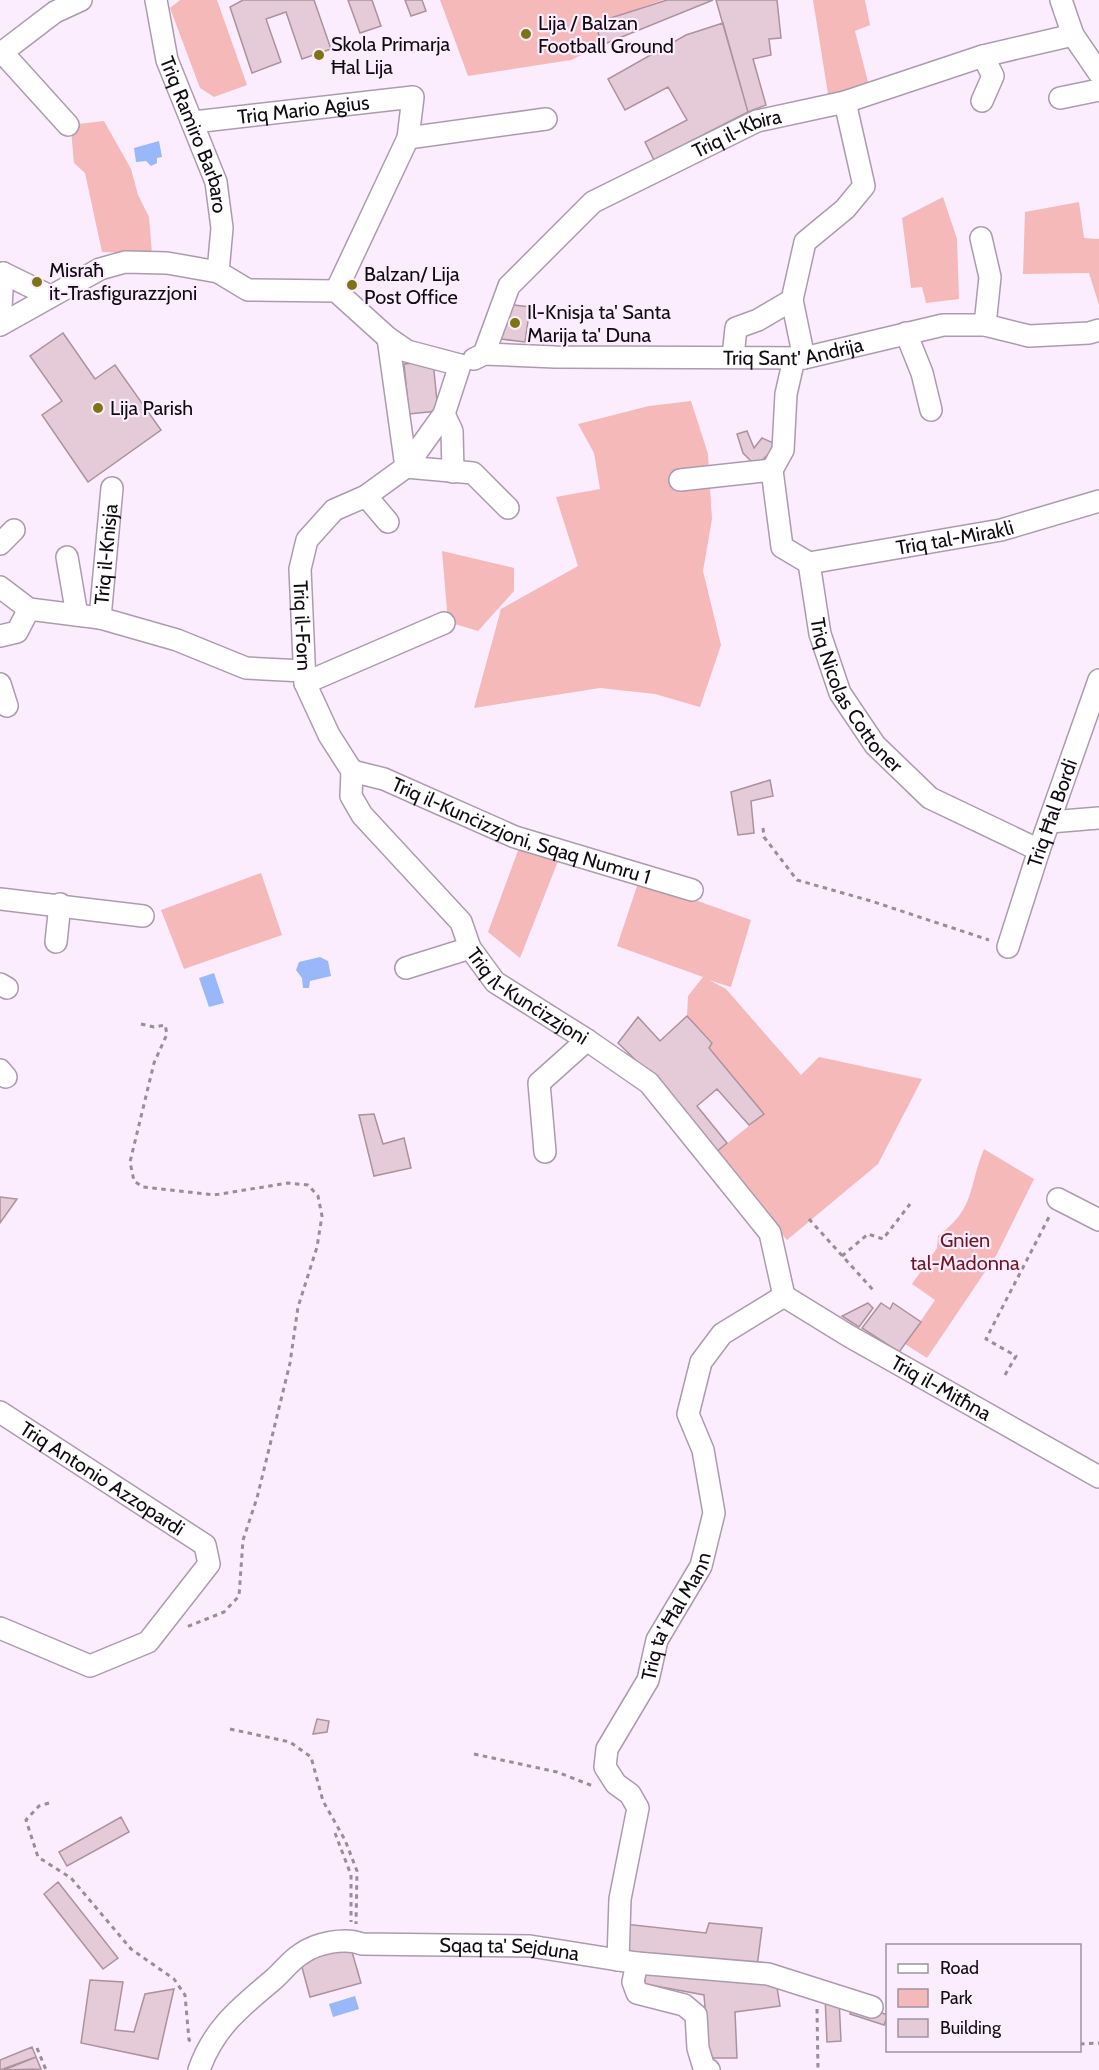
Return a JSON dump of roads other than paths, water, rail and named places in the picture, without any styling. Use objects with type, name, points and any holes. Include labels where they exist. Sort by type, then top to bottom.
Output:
[{"type":"street","points":[[69,126],[1,53],[55,12],[81,0]]},
{"type":"street","name":"Triq Ramiro Barbaro","points":[[156,0],[167,60],[194,122],[216,182],[222,228],[218,273]]},
{"type":"street","points":[[1061,0],[1073,35],[1098,67]]},
{"type":"street","name":"Triq il-Kbira","points":[[484,354],[509,286],[593,202],[757,121],[845,102],[983,56],[1073,35]]},
{"type":"street","points":[[982,101],[993,76],[983,56]]},
{"type":"street","points":[[1060,98],[1099,90]]},
{"type":"street","name":"Triq Mario Agius","points":[[194,122],[413,97],[408,138]]},
{"type":"street","points":[[809,563],[782,547],[772,470],[783,450],[786,394],[799,358],[792,300],[805,242],[845,209],[864,186],[845,102]]},
{"type":"street","points":[[336,291],[408,138],[546,119]]},
{"type":"street","points":[[981,238],[990,277],[985,325]]},
{"type":"street","points":[[0,325],[100,269],[125,262],[167,263],[218,273],[248,290],[336,291],[388,338],[407,351],[459,365],[484,354]]},
{"type":"street","points":[[0,325],[2,271],[50,296]]},
{"type":"street","points":[[733,356],[736,328],[758,320],[792,300]]},
{"type":"street","name":"Triq Sant' Andrija","points":[[484,354],[555,357],[799,358],[943,325],[985,325],[1029,336],[1089,333],[1099,330]]},
{"type":"street","points":[[906,333],[922,372],[931,410]]},
{"type":"street","points":[[388,338],[406,467],[473,472],[508,507]]},
{"type":"street","name":"Triq il-Forn","points":[[29,609],[100,618],[177,640],[246,668],[304,677],[300,569],[308,540],[334,510],[366,496],[406,467],[444,414],[459,365]]},
{"type":"street","points":[[444,414],[452,431],[453,472]]},
{"type":"street","points":[[680,480],[772,470]]},
{"type":"street","name":"Triq il-Knisja","points":[[100,618],[106,574],[112,489]]},
{"type":"street","points":[[366,496],[388,522]]},
{"type":"street","name":"Triq tal-Mirakli","points":[[809,563],[1001,530],[1099,501]]},
{"type":"street","points":[[67,557],[77,615]]},
{"type":"street","name":"Triq Nicolas Cottoner","points":[[809,563],[820,634],[840,693],[875,745],[930,798],[1039,850]]},
{"type":"street","points":[[0,587],[29,609],[17,632],[0,636]]},
{"type":"street","points":[[304,677],[444,623]]},
{"type":"street","name":"Triq il-Kunċizzjoni","points":[[304,677],[329,735],[352,771],[351,796],[362,815],[461,922],[470,948],[495,982],[587,1040],[649,1083],[770,1233],[784,1296]]},
{"type":"street","name":"Triq Ħal Bordi","points":[[1008,947],[1039,850],[1099,680]]},
{"type":"street","points":[[0,684],[7,706]]},
{"type":"street","name":"Triq il-Kunċizzjoni, Sqaq Numru 1","points":[[352,771],[384,779],[515,837],[692,890]]},
{"type":"street","points":[[1050,822],[1099,818]]},
{"type":"street","points":[[0,899],[60,904],[142,916]]},
{"type":"street","points":[[56,942],[60,904]]},
{"type":"street","points":[[406,968],[470,948]]},
{"type":"street","points":[[545,1152],[539,1083],[587,1040]]},
{"type":"street","points":[[1058,1199],[1099,1221]]},
{"type":"street","name":"Triq il-Mitħna","points":[[784,1296],[849,1336],[1099,1477]]},
{"type":"street","name":"Triq ta' Ħal Mann","points":[[627,1961],[620,1899],[638,1808],[630,1794],[616,1784],[605,1767],[607,1749],[648,1680],[657,1640],[701,1566],[714,1513],[703,1449],[688,1414],[701,1362],[722,1334],[784,1296]]},
{"type":"street","name":"Triq Antonio Azzopardi","points":[[0,1412],[205,1545],[208,1564],[148,1642],[90,1666],[0,1628]]},
{"type":"street","name":"Sqaq ta' Sejduna","points":[[202,2061],[241,2005],[299,1954],[311,1948],[350,1939],[362,1944],[530,1946],[627,1961],[768,1974],[872,2007]]},
{"type":"street","points":[[627,1961],[637,1993],[684,2005],[696,2015],[698,2048],[704,2068],[709,2070]]},
{"type":"water","points":[[159,141],[162,157],[157,158],[157,163],[151,166],[146,161],[136,162],[134,148]]},
{"type":"water","points":[[320,957],[328,961],[331,976],[310,981],[309,988],[303,988],[302,978],[296,970],[299,962]]},
{"type":"water","points":[[214,973],[224,1003],[209,1007],[199,978]]},
{"type":"water","points":[[355,1996],[359,2009],[333,2017],[329,2004]]},
{"type":"place","name":"Lija / Balzan Football Ground","points":[[526,34]]},
{"type":"place","name":"Skola Primarja Ħal Lija","points":[[319,55]]},
{"type":"place","name":"Misraħ it-Trasfigurazzjoni","points":[[37,282]]},
{"type":"place","name":"Balzan/ Lija Post Office","points":[[352,285]]},
{"type":"place","name":"Il-Knisja ta' Santa Marija ta' Duna","points":[[515,323]]},
{"type":"place","name":"Lija Parish","points":[[98,408]]},
{"type":"park label","name":"Gnien tal-Madonna","points":[[965,1252]]}]
